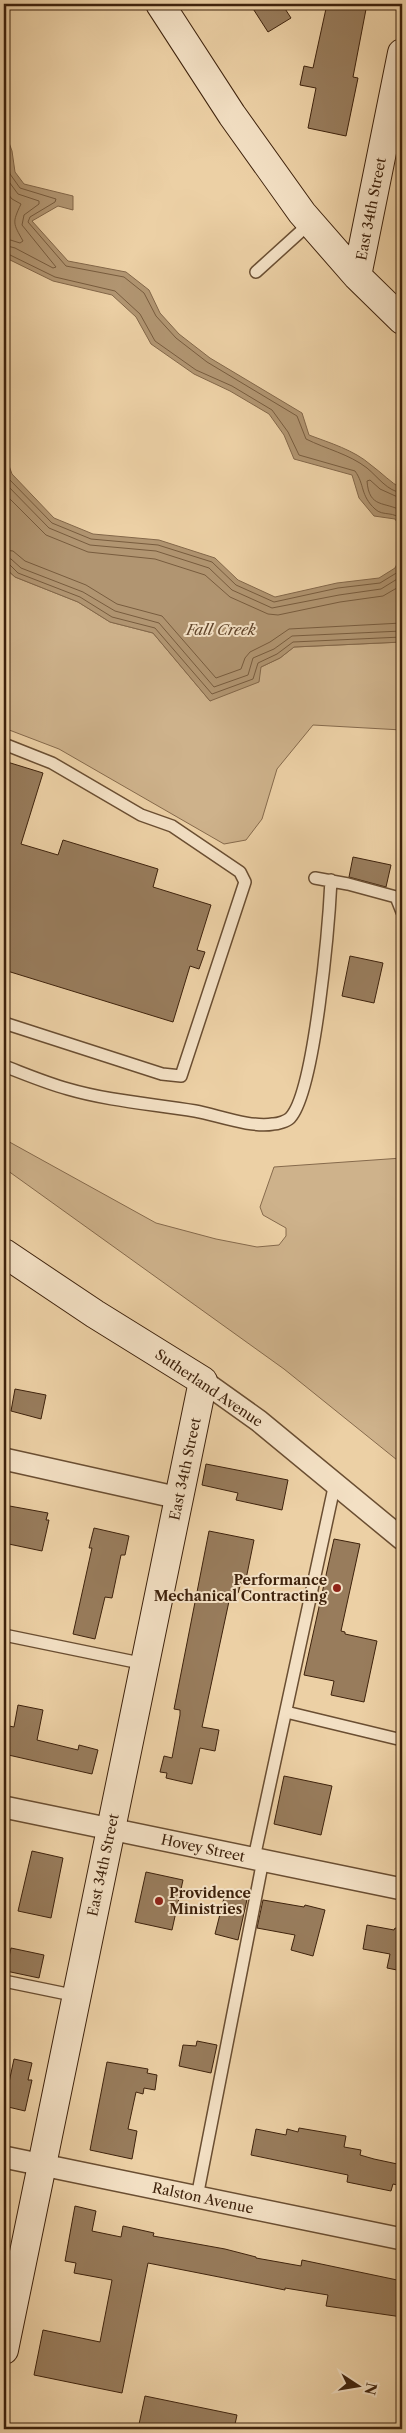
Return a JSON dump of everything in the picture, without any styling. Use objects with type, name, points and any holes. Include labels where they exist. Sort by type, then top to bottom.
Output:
[{"type":"main road","points":[[160,4],[232,115],[310,223],[357,276],[402,320]]},
{"type":"main road","name":"East 34th Street","points":[[357,276],[399,81],[402,52]]},
{"type":"main road","name":"Sutherland Avenue","points":[[4,1253],[95,1314],[203,1381]]},
{"type":"main road","name":"East 34th Street","points":[[4,2350],[203,1381]]},
{"type":"street","name":"Sutherland Avenue","points":[[203,1381],[259,1421],[402,1539]]},
{"type":"street","points":[[4,1459],[179,1498]]},
{"type":"street","name":"Hovey Street","points":[[4,1807],[402,1889]]},
{"type":"street","name":"Ralston Avenue","points":[[4,2158],[402,2239]]},
{"type":"lane","points":[[256,272],[310,223]]},
{"type":"lane","points":[[4,744],[52,763],[140,815],[172,826],[240,872],[245,882],[181,1076],[162,1074],[4,1023]]},
{"type":"lane","points":[[315,878],[331,880],[396,898],[402,912]]},
{"type":"lane","points":[[4,1066],[69,1090],[119,1100],[196,1111],[256,1124],[273,1125],[289,1119],[297,1108],[308,1070],[328,943],[331,880]]},
{"type":"lane","points":[[197,2197],[286,1712],[335,1483]]},
{"type":"lane","points":[[4,1635],[145,1664]]},
{"type":"lane","points":[[286,1712],[402,1740]]},
{"type":"lane","points":[[4,1981],[76,1996]]},
{"type":"shaded area","points":[[4,567],[15,577],[78,602],[110,622],[153,633],[210,701],[261,667],[280,658],[294,647],[402,642],[402,730],[313,725],[277,769],[262,819],[246,840],[224,844],[59,749],[4,728]]},
{"type":"shaded area","points":[[4,1139],[156,1223],[216,1239],[257,1247],[279,1245],[286,1236],[286,1228],[263,1215],[260,1207],[274,1167],[402,1158],[402,1464],[284,1369],[4,1168]]},
{"type":"water","points":[[4,129],[12,151],[15,172],[24,184],[73,196],[73,210],[58,206],[32,221],[68,261],[126,272],[149,290],[160,313],[179,334],[210,358],[302,413],[309,435],[342,447],[357,455],[402,489],[402,530],[395,519],[374,516],[359,498],[352,475],[294,459],[284,435],[269,414],[230,391],[194,374],[151,344],[136,317],[112,295],[53,281],[4,257]]},
{"type":"water","name":"Fall Creek","points":[[4,452],[12,474],[54,518],[93,534],[159,540],[215,558],[238,580],[275,597],[337,583],[379,578],[395,568],[402,554],[402,642],[294,647],[280,658],[261,667],[259,682],[210,701],[153,633],[110,622],[78,602],[15,577],[4,567]]},
{"type":"building","points":[[250,4],[282,4],[291,18],[268,32]]},
{"type":"building","points":[[327,4],[367,4],[353,77],[358,78],[346,136],[308,128],[316,88],[300,85],[304,66],[313,68]]},
{"type":"building","points":[[4,761],[43,773],[21,844],[58,855],[63,840],[158,869],[153,887],[211,905],[197,950],[205,952],[199,969],[190,966],[173,1022],[4,970]]},
{"type":"building","points":[[353,857],[391,865],[386,887],[349,877]]},
{"type":"building","points":[[350,956],[383,963],[374,1003],[342,996]]},
{"type":"building","points":[[15,1389],[46,1395],[41,1419],[11,1411]]},
{"type":"building","points":[[206,1464],[288,1480],[282,1510],[236,1500],[238,1493],[202,1485]]},
{"type":"building","points":[[4,1505],[48,1513],[46,1520],[49,1520],[42,1551],[4,1543]]},
{"type":"building","points":[[94,1528],[129,1536],[125,1555],[121,1555],[112,1598],[105,1597],[95,1639],[73,1634],[92,1548],[89,1548]]},
{"type":"building","points":[[209,1531],[254,1540],[245,1584],[241,1583],[238,1593],[231,1592],[202,1727],[219,1730],[215,1751],[200,1748],[192,1784],[166,1778],[167,1773],[160,1772],[164,1756],[172,1758],[180,1715],[180,1710],[174,1709]]},
{"type":"building","name":"Performance Mechanical Contracting","points":[[334,1539],[360,1544],[341,1631],[345,1632],[345,1634],[377,1641],[364,1702],[331,1695],[334,1681],[304,1675]]},
{"type":"building","points":[[18,1705],[43,1710],[37,1740],[78,1750],[79,1745],[98,1750],[92,1774],[4,1754],[4,1725],[14,1727]]},
{"type":"building","points":[[284,1776],[332,1786],[321,1835],[274,1824]]},
{"type":"building","points":[[32,1851],[63,1858],[51,1918],[18,1911]]},
{"type":"building","name":"Providence Ministries","points":[[146,1872],[183,1880],[172,1930],[135,1922]]},
{"type":"building","points":[[226,1890],[248,1895],[238,1940],[215,1934]]},
{"type":"building","points":[[263,1900],[304,1907],[305,1905],[325,1910],[313,1956],[291,1950],[295,1935],[257,1928]]},
{"type":"building","points":[[367,1925],[394,1930],[395,1928],[402,1929],[402,1971],[387,1968],[390,1954],[363,1949]]},
{"type":"building","points":[[11,1948],[44,1955],[39,1978],[6,1971]]},
{"type":"building","points":[[197,2041],[217,2045],[211,2073],[179,2066],[183,2045],[196,2046]]},
{"type":"building","points":[[14,2059],[32,2063],[28,2080],[32,2080],[25,2111],[4,2106]]},
{"type":"building","points":[[107,2062],[148,2069],[147,2073],[157,2075],[155,2090],[144,2088],[143,2094],[136,2092],[128,2129],[137,2131],[132,2159],[90,2150]]},
{"type":"building","points":[[299,2128],[346,2136],[344,2147],[361,2150],[360,2155],[402,2165],[402,2186],[393,2184],[391,2191],[347,2182],[348,2175],[251,2155],[256,2129],[286,2135],[287,2129],[298,2132]]},
{"type":"building","points":[[75,2206],[96,2211],[92,2231],[121,2237],[123,2226],[154,2233],[153,2236],[225,2249],[256,2258],[301,2266],[302,2260],[402,2281],[402,2317],[326,2306],[328,2295],[285,2288],[285,2290],[148,2263],[122,2393],[34,2375],[43,2330],[100,2342],[112,2280],[74,2273],[76,2263],[65,2261]]},
{"type":"building","points":[[145,2396],[237,2415],[234,2429],[138,2429]]},
{"type":"place","name":"Performance Mechanical Contracting","points":[[337,1588]]},
{"type":"place","name":"Providence Ministries","points":[[159,1901]]}]
